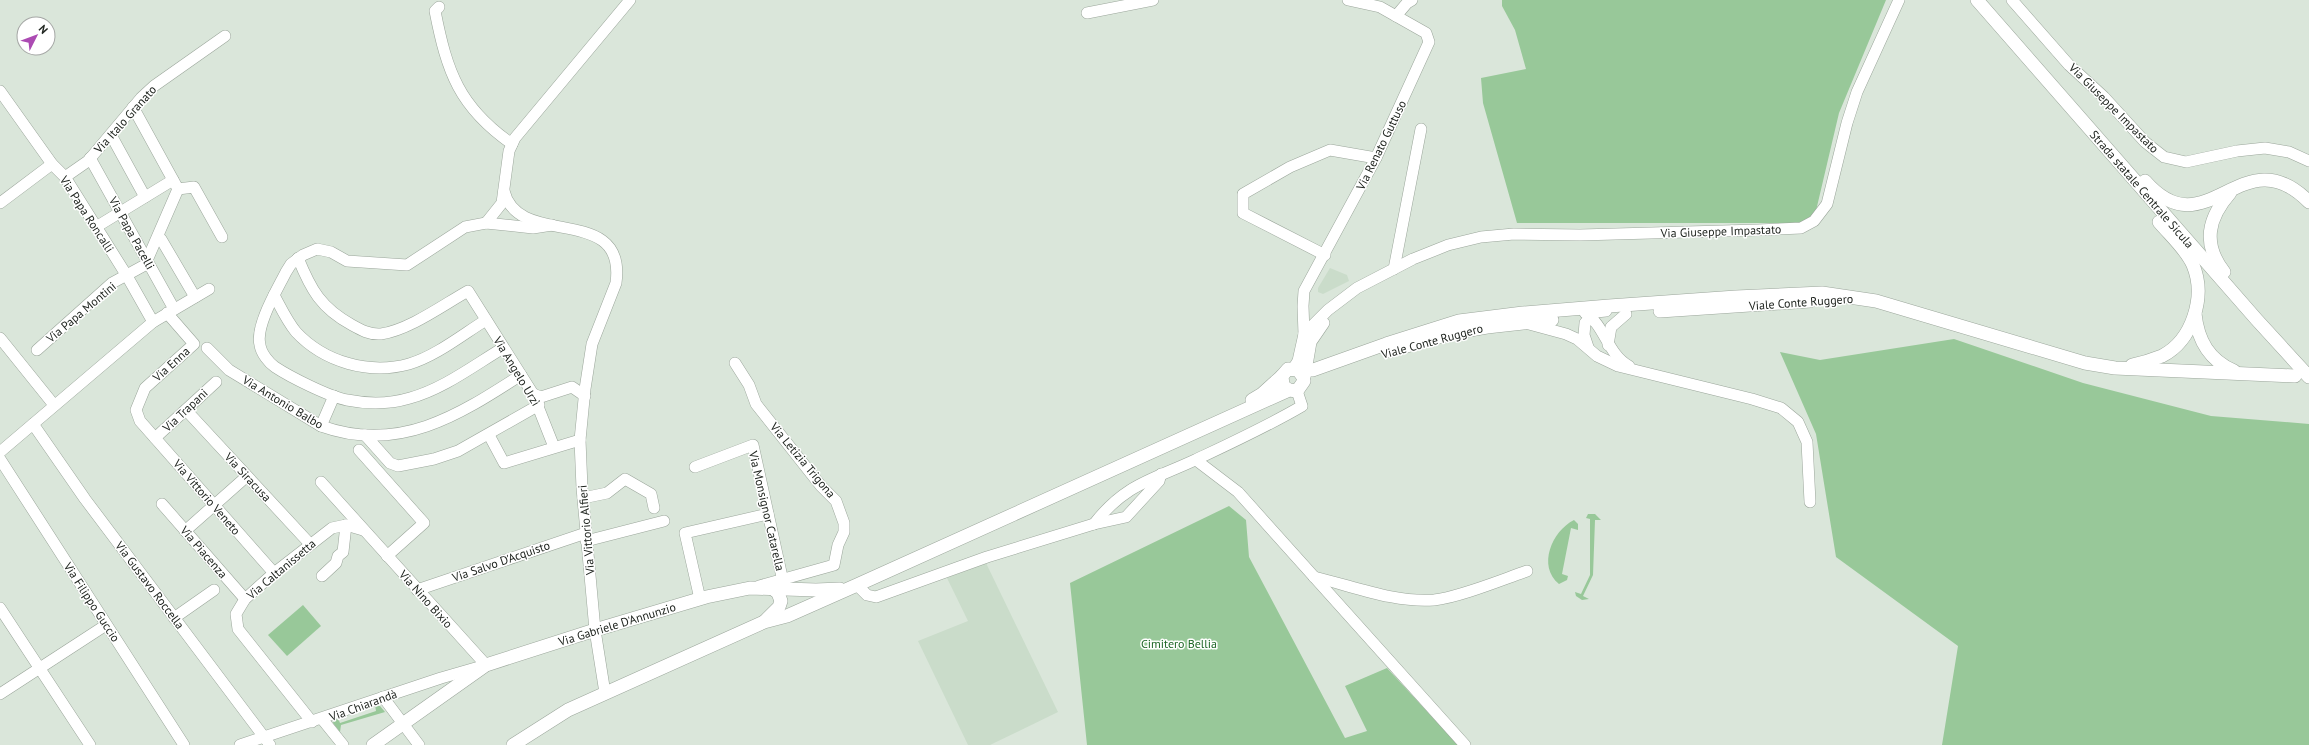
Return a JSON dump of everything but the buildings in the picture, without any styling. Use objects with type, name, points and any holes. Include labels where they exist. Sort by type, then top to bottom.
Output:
[{"type":"main road","name":"Strada statale Centrale Sicula","points":[[1977,0],[2309,377]]},
{"type":"main road","points":[[2050,83],[2082,108],[2152,189],[2170,201],[2188,205],[2199,205],[2253,181],[2274,180],[2295,189],[2309,202]]},
{"type":"main road","points":[[2086,125],[2108,163],[2184,251],[2193,264],[2197,283],[2195,314],[2201,343],[2223,366],[2237,372]]},
{"type":"main road","points":[[2236,188],[2216,212],[2212,222],[2211,248],[2215,260],[2309,367]]},
{"type":"main road","name":"Viale Conte Ruggero","points":[[1298,379],[1436,327],[1459,321],[1726,297],[1822,293],[1859,298]]},
{"type":"main road","points":[[1859,298],[1928,316],[2085,364],[2114,368],[2237,372],[2295,376]]},
{"type":"main road","name":"Viale Conte Ruggero","points":[[1298,379],[1320,376],[1388,352],[1453,333],[1525,322],[1590,316],[1859,298]]},
{"type":"main road","points":[[2114,368],[2145,362],[2163,355],[2181,338],[2195,314]]},
{"type":"main road","points":[[1202,429],[1220,417],[1262,394],[1282,376],[1282,386],[1298,379]]},
{"type":"main road","points":[[513,745],[568,710],[764,622],[787,616],[853,587],[1202,429],[1298,379]]},
{"type":"main road","points":[[764,622],[779,607],[781,601],[778,593],[780,585]]},
{"type":"main road","name":"Via Gabriele D'Annunzio","points":[[373,745],[486,665],[594,630],[700,599],[750,588],[780,585],[816,590],[853,587]]},
{"type":"street","points":[[486,223],[502,203],[506,172],[512,144],[539,108],[630,0]]},
{"type":"street","points":[[1087,13],[1153,0]]},
{"type":"street","name":"Via Renato Guttuso","points":[[1298,379],[1298,361],[1304,334],[1304,291],[1325,255],[1376,158],[1429,42],[1426,34],[1380,7],[1348,0]]},
{"type":"street","points":[[1396,16],[1407,2],[1412,0]]},
{"type":"street","name":"Via Giuseppe Impastato","points":[[1345,298],[1357,288],[1394,269],[1448,245],[1481,238],[1514,234],[1580,236],[1801,228],[1814,221],[1827,204],[1847,123],[1857,92],[1899,0]]},
{"type":"street","name":"Via Giuseppe Impastato","points":[[2012,0],[2070,64],[2104,97],[2145,142],[2164,157],[2186,162],[2237,151],[2265,148],[2289,152],[2309,161]]},
{"type":"street","points":[[439,7],[435,11],[442,47],[451,75],[466,101],[496,133],[512,144]]},
{"type":"street","name":"Via Italo Granato","points":[[65,176],[90,158],[111,135],[133,107],[169,73],[225,36]]},
{"type":"street","name":"Via Papa Roncalli","points":[[0,91],[52,164],[65,176],[127,276],[153,322]]},
{"type":"street","points":[[133,107],[176,185]]},
{"type":"street","points":[[1394,269],[1421,129]]},
{"type":"street","points":[[111,135],[145,197]]},
{"type":"street","points":[[1325,255],[1243,213],[1243,194],[1290,167],[1330,150],[1376,158]]},
{"type":"street","name":"Via Papa Pacelli","points":[[90,158],[121,211],[146,259],[170,311]]},
{"type":"street","points":[[1,200],[52,164]]},
{"type":"street","points":[[96,227],[145,197],[176,185],[194,187],[222,237]]},
{"type":"street","name":"Via Papa Montini","points":[[37,350],[112,283],[145,265],[146,259],[176,185]]},
{"type":"street","points":[[504,191],[506,199],[520,216],[552,226]]},
{"type":"street","points":[[503,348],[438,387],[410,398],[380,403],[359,402],[334,396],[274,367],[263,353],[259,335],[274,295],[291,264],[309,251],[317,249],[331,252],[346,261],[407,265],[458,230],[486,223],[533,228],[552,226]]},
{"type":"street","name":"Via Vittorio Alfieri","points":[[552,226],[582,230],[603,241],[615,261],[618,272],[616,283],[592,344],[588,366],[580,440],[583,498],[594,630],[605,693]]},
{"type":"street","points":[[161,239],[195,297]]},
{"type":"street","name":"Via Angelo Urzì","points":[[298,258],[310,287],[320,301],[331,312],[345,321],[371,333],[381,334],[409,324],[468,291],[533,394],[539,405],[554,447]]},
{"type":"street","points":[[1,448],[33,424],[153,322],[209,289]]},
{"type":"street","points":[[274,295],[292,327],[309,344],[327,356],[356,366],[390,367],[408,364],[445,346],[486,320]]},
{"type":"street","points":[[1588,347],[1584,335],[1585,323],[1590,316],[1596,312],[1703,303],[1726,297]]},
{"type":"street","points":[[1304,334],[1322,316],[1345,298]]},
{"type":"street","points":[[1094,524],[1117,498],[1140,483],[1196,460],[1302,406],[1298,379],[1311,342],[1316,333],[1345,298]]},
{"type":"street","name":"Via Enna","points":[[140,421],[136,410],[145,388],[194,344],[170,311]]},
{"type":"street","points":[[1502,316],[1527,317],[1585,313],[1590,316],[1616,357],[1638,371]]},
{"type":"street","points":[[1608,345],[1612,327],[1626,314]]},
{"type":"street","points":[[1525,322],[1566,334],[1583,342],[1606,362],[1759,400],[1781,408],[1791,415],[1803,430],[1807,442],[1810,502]]},
{"type":"street","points":[[0,338],[54,405]]},
{"type":"street","name":"Via Antonio Balbo","points":[[207,348],[229,370],[321,426],[336,432],[365,435],[397,433],[438,424],[478,403],[521,375]]},
{"type":"street","name":"Via Letizia Trigona","points":[[735,363],[749,385],[756,404],[822,486],[836,501],[844,523],[844,532],[838,545],[834,565],[780,585]]},
{"type":"street","name":"Via Trapani","points":[[155,438],[216,382]]},
{"type":"street","points":[[533,394],[541,398],[572,387],[585,396]]},
{"type":"street","points":[[321,426],[334,396]]},
{"type":"street","points":[[365,435],[390,463],[398,466],[434,459],[458,451],[489,435],[539,405]]},
{"type":"street","name":"Via Siracusa","points":[[186,410],[310,544]]},
{"type":"street","name":"Via Vittorio Veneto","points":[[140,421],[274,573]]},
{"type":"street","name":"Via Gustavo Roccella","points":[[33,424],[85,499],[267,741]]},
{"type":"street","points":[[489,435],[504,463],[580,440]]},
{"type":"street","name":"Via Monsignor Catarella","points":[[695,467],[753,445],[768,514],[780,585]]},
{"type":"street","points":[[359,450],[424,523],[387,556]]},
{"type":"street","name":"Via Filippo Guccio","points":[[0,459],[184,745]]},
{"type":"street","points":[[1196,460],[1238,492],[1465,745]]},
{"type":"street","points":[[853,587],[867,595],[876,596],[947,570],[1094,524],[1126,517],[1159,481],[1161,474]]},
{"type":"street","points":[[186,531],[246,476]]},
{"type":"street","points":[[583,498],[607,493],[625,479],[651,494],[654,508]]},
{"type":"street","name":"Via Nino Bixio","points":[[321,482],[486,665]]},
{"type":"street","name":"Via Piacenza","points":[[162,504],[245,599]]},
{"type":"street","points":[[700,599],[685,533],[768,514]]},
{"type":"street","name":"Via Salvo D'Acquisto","points":[[417,590],[586,537],[664,521]]},
{"type":"street","points":[[322,576],[336,563],[338,556],[343,552],[346,525],[358,527],[366,533]]},
{"type":"street","name":"Via Caltanissetta","points":[[343,745],[317,721],[238,629],[236,614],[239,606],[245,599],[274,573],[332,528],[346,525]]},
{"type":"street","points":[[1314,577],[1403,599],[1421,600],[1436,599],[1455,594],[1527,571]]},
{"type":"street","points":[[174,618],[214,590]]},
{"type":"street","points":[[0,608],[90,745]]},
{"type":"street","points":[[0,694],[106,625]]},
{"type":"street","name":"Via Chiarandà","points":[[240,745],[267,741],[383,697],[486,665]]},
{"type":"street","points":[[383,697],[408,721],[419,745]]},
{"type":"shaded area","points":[[1330,268],[1347,275],[1349,281],[1323,294],[1318,292],[1318,288]]},
{"type":"shaded area","points":[[986,563],[1058,712],[990,745],[968,745],[918,641],[968,621],[947,578]]},
{"type":"green space","points":[[1502,0],[1886,0],[1839,113],[1815,215],[1801,223],[1517,223],[1483,103],[1481,78],[1526,69],[1515,30],[1502,6]]},
{"type":"green space","points":[[1954,339],[2083,383],[2211,416],[2309,424],[2309,745],[1942,745],[1958,646],[1836,557],[1816,434],[1780,352],[1820,360]]},
{"type":"green space","name":"Cimitero Bellia","points":[[1229,506],[1246,520],[1249,557],[1345,738],[1367,731],[1345,686],[1387,668],[1458,745],[1087,745],[1070,583]]},
{"type":"green space","points":[[1588,514],[1595,514],[1601,520],[1595,520],[1593,575],[1583,596],[1589,599],[1582,600],[1576,596],[1575,592],[1581,594],[1590,575],[1590,519],[1586,518]]},
{"type":"green space","points":[[1574,520],[1578,524],[1578,530],[1571,528],[1562,574],[1568,576],[1567,580],[1559,584],[1552,577],[1549,568],[1548,559],[1550,549],[1559,532]]},
{"type":"green space","points":[[303,605],[321,626],[287,656],[268,635]]},
{"type":"green space","points":[[375,705],[380,706],[385,712],[341,725],[340,732],[333,723],[334,719],[338,718],[340,723],[376,711]]}]
